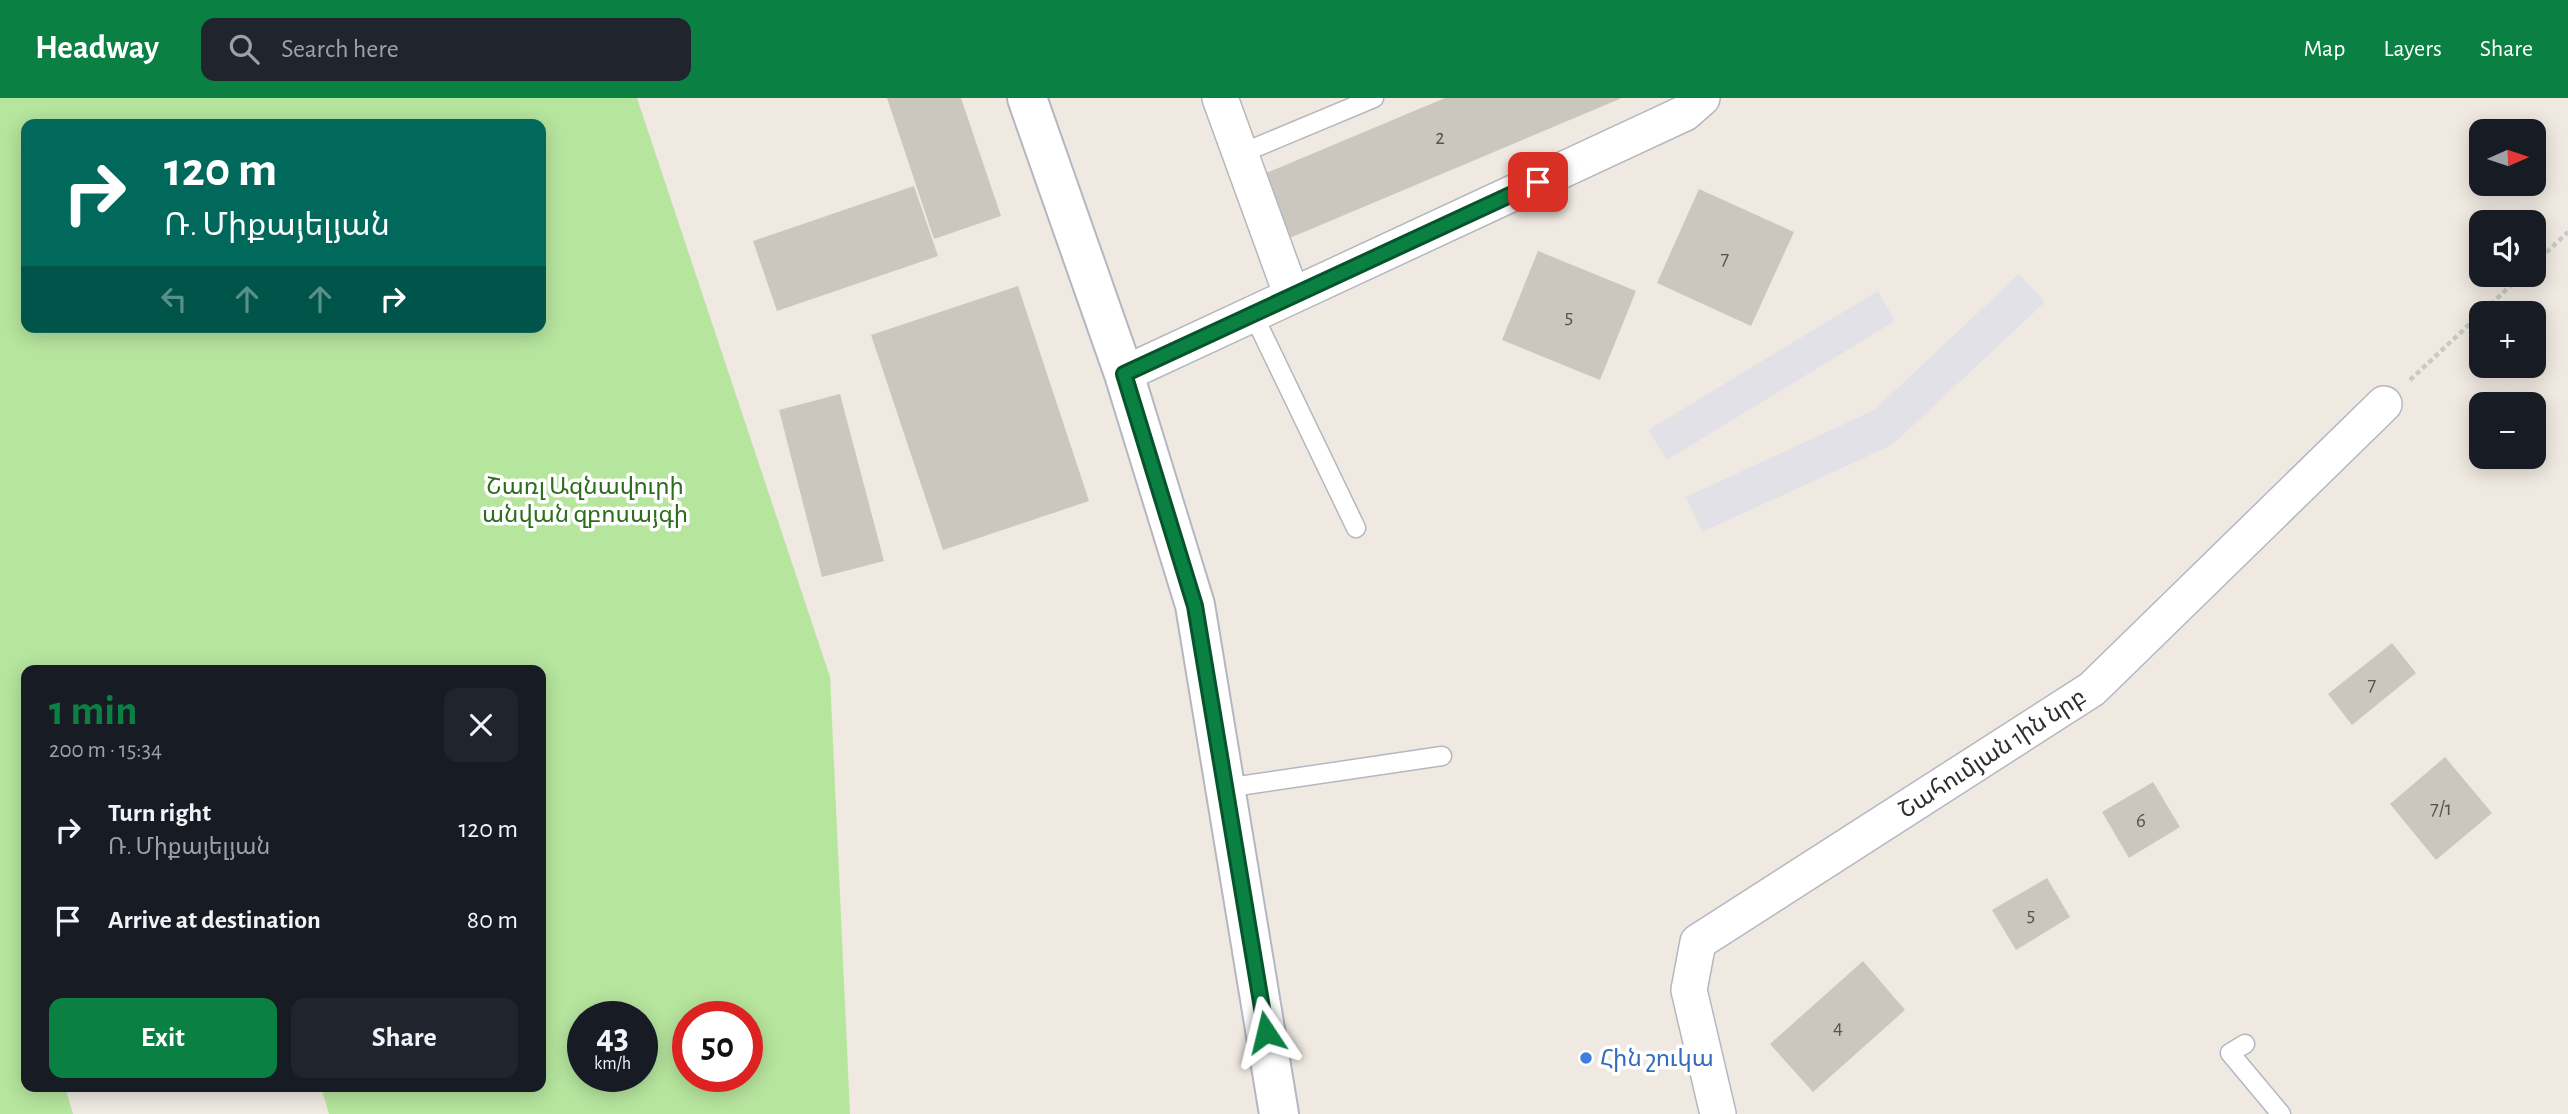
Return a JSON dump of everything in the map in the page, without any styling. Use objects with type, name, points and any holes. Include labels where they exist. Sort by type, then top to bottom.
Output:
[{"type":"main road","points":[[1027,98],[1124,374],[1195,606],[1279,1114]]},
{"type":"street","points":[[1220,98],[1292,296]]},
{"type":"street","points":[[1124,374],[1292,296],[1689,103]]},
{"type":"street","name":"Շահումյան 1ին նրբ","points":[[1718,1114],[1689,990],[1698,942],[2092,689],[2384,404]]},
{"type":"lane","points":[[1240,154],[1374,98]]},
{"type":"lane","points":[[1253,314],[1356,528]]},
{"type":"lane","points":[[1225,788],[1442,756]]},
{"type":"lane","points":[[2245,1044],[2230,1053],[2281,1114]]},
{"type":"path","points":[[2546,253],[2568,232]]},
{"type":"path","points":[[2384,404],[2509,287]]},
{"type":"shaded area","points":[[2019,274],[2045,302],[1892,445],[1702,532],[1686,497],[1874,410]]},
{"type":"shaded area","points":[[1878,291],[1895,321],[1667,460],[1648,430]]},
{"type":"green space","name":"Շառլ Ազնավուրի անվան զբոսայգի","points":[[0,98],[637,98],[830,677],[850,1114],[329,1114],[322,1092],[546,1092],[546,665],[21,665],[21,1092],[66,1092],[73,1114],[0,1114]]},
{"type":"building","points":[[887,98],[961,98],[1001,216],[934,239]]},
{"type":"building","points":[[1445,98],[1622,98],[1285,240],[1259,176]]},
{"type":"building","points":[[914,186],[938,256],[777,311],[753,241]]},
{"type":"building","points":[[1699,189],[1794,232],[1751,326],[1657,283]]},
{"type":"building","points":[[1538,251],[1636,291],[1600,380],[1502,340]]},
{"type":"building","points":[[1018,286],[1089,501],[943,550],[871,335]]},
{"type":"building","points":[[840,394],[884,561],[822,577],[779,410]]},
{"type":"building","points":[[2392,643],[2416,673],[2352,725],[2328,694]]},
{"type":"building","points":[[2445,757],[2492,813],[2436,860],[2390,804]]},
{"type":"building","points":[[2153,782],[2180,827],[2129,858],[2102,812]]},
{"type":"building","points":[[2047,878],[2070,917],[2016,950],[1992,910]]},
{"type":"building","points":[[1863,961],[1905,1010],[1813,1092],[1770,1044]]},
{"type":"place","name":"Հին շուկա","points":[[1586,1058]]},
{"type":"route","points":[[1266,1032],[1195,606],[1124,374],[1538,182]]}]
